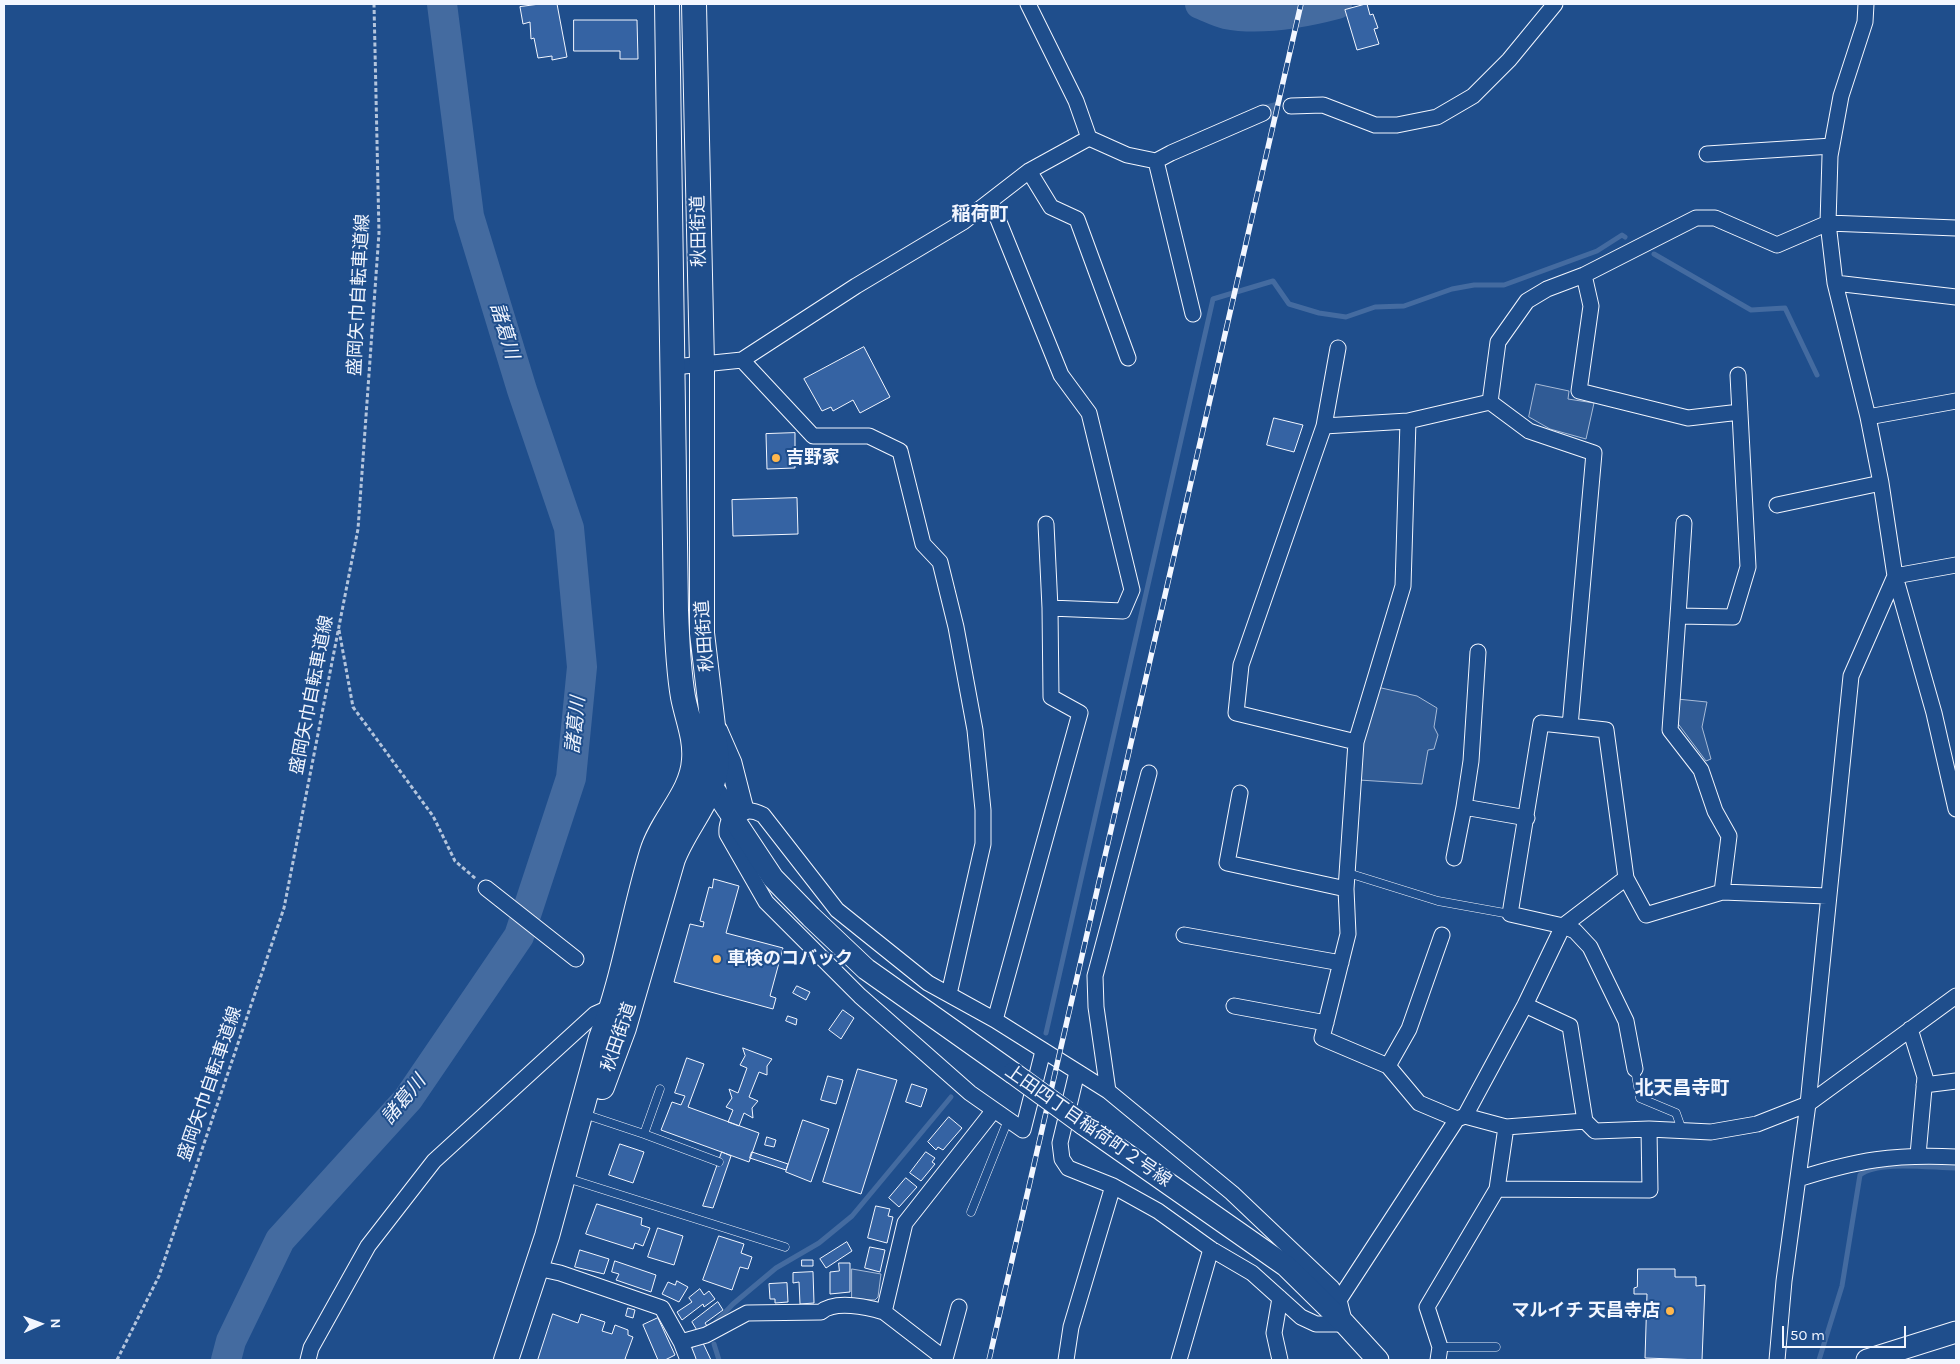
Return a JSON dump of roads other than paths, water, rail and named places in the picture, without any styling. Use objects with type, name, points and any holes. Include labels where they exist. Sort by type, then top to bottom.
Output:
[{"type":"main road","name":"秋田街道","points":[[506,1360],[547,1236],[601,1038],[613,1006],[652,850],[660,831],[693,774],[694,745],[683,698],[678,652],[667,4]]},
{"type":"main road","name":"秋田街道","points":[[547,1236],[570,1179],[590,1116],[624,1028],[680,841],[712,787],[717,760],[702,633],[702,365],[694,4]]},
{"type":"street","points":[[1028,4],[1076,101],[1089,138],[1127,155],[1156,161],[1263,113]]},
{"type":"street","points":[[1291,106],[1324,105],[1375,125],[1397,126],[1437,117],[1473,96],[1508,60],[1555,4]]},
{"type":"street","points":[[1868,4],[1865,22],[1841,96],[1832,146],[1828,223],[1835,283],[1868,417],[1881,483],[1895,576],[1934,713],[1956,809]]},
{"type":"street","points":[[674,367],[742,360],[991,202],[1029,171],[1089,138]]},
{"type":"street","points":[[1707,154],[1832,146]]},
{"type":"street","points":[[1156,161],[1193,314]]},
{"type":"street","points":[[1029,171],[1051,207],[1077,219],[1128,358]]},
{"type":"street","points":[[991,202],[1061,374],[1090,413],[1132,590],[1123,611],[1050,608]]},
{"type":"street","points":[[1490,402],[1498,342],[1527,301],[1547,289],[1584,275],[1696,218],[1715,218],[1777,245],[1828,223],[1956,228]]},
{"type":"street","points":[[1584,275],[1591,306],[1579,391],[1688,418],[1740,412]]},
{"type":"street","points":[[1835,283],[1956,297]]},
{"type":"street","points":[[1338,348],[1324,426],[1241,664],[1236,713],[1356,742]]},
{"type":"street","points":[[742,360],[813,436],[869,436],[900,451],[922,544],[940,562],[956,627],[975,730],[983,810],[983,844],[949,994]]},
{"type":"street","points":[[1678,616],[1733,617],[1748,567],[1738,375]]},
{"type":"street","points":[[1868,417],[1956,401]]},
{"type":"street","points":[[1324,426],[1408,421],[1490,402],[1529,431],[1594,453],[1570,726]]},
{"type":"street","points":[[1408,421],[1403,586],[1356,742],[1346,889],[1348,934],[1322,1038],[1388,1066],[1419,1104],[1461,1118],[1506,1127],[1585,1120]]},
{"type":"street","points":[[1777,505],[1881,483]]},
{"type":"street","points":[[1684,523],[1670,730],[1701,770],[1715,811],[1729,836],[1722,892]]},
{"type":"street","points":[[995,1020],[1080,713],[1051,698],[1050,608],[1046,524]]},
{"type":"street","points":[[1895,576],[1956,565]]},
{"type":"street","points":[[1777,1360],[1784,1281],[1808,1104],[1827,896],[1851,676],[1895,576]]},
{"type":"street","points":[[1454,858],[1471,761],[1478,652]]},
{"type":"street","points":[[712,720],[732,763],[737,813],[726,825],[727,834],[766,902],[860,996],[970,1093],[1023,1130],[1043,1051]]},
{"type":"street","points":[[1635,1069],[1626,1021],[1590,947],[1575,931],[1563,926],[1510,914],[1541,723],[1606,730],[1626,878],[1646,915],[1722,892],[1827,896]]},
{"type":"street","points":[[694,745],[704,774],[712,787],[731,797],[737,813]]},
{"type":"street","points":[[1108,1091],[1096,1007],[1095,976],[1149,773]]},
{"type":"street","points":[[681,797],[690,790],[712,787]]},
{"type":"street","points":[[1240,793],[1227,862],[1346,889]]},
{"type":"street","points":[[1464,807],[1527,818]]},
{"type":"street","points":[[693,818],[704,809],[710,808],[737,813],[753,810],[763,815],[837,910],[928,983],[995,1020],[1108,1091],[1232,1193],[1332,1288],[1339,1300],[1346,1324],[1316,1324],[1301,1317],[1252,1273],[1211,1249],[1158,1211],[1113,1186],[1068,1168],[1062,1159],[1060,1143],[1077,1072]]},
{"type":"street","name":"上田四丁目稲荷町２号線","points":[[737,813],[773,878],[866,969],[1082,1124],[1286,1266],[1346,1324],[1378,1360]]},
{"type":"street","points":[[1339,1300],[1461,1118],[1525,1005],[1563,926],[1626,878]]},
{"type":"street","points":[[486,888],[576,959]]},
{"type":"street","points":[[1184,935],[1341,963]]},
{"type":"street","points":[[1388,1066],[1409,1029],[1442,936]]},
{"type":"street","points":[[1525,1005],[1570,1026],[1585,1120],[1595,1131],[1649,1129],[1711,1132],[1757,1124],[1808,1104],[1956,996]]},
{"type":"street","points":[[308,1360],[311,1348],[368,1246],[434,1161],[595,1014],[613,1006]]},
{"type":"street","points":[[1234,1006],[1326,1023]]},
{"type":"street","points":[[1910,1029],[1925,1077],[1918,1155]]},
{"type":"street","points":[[1924,1085],[1956,1081]]},
{"type":"street","points":[[884,1312],[905,1224],[994,1110]]},
{"type":"street","points":[[1439,1354],[1427,1307],[1497,1190],[1506,1127]]},
{"type":"street","points":[[1497,1190],[1650,1190],[1649,1129]]},
{"type":"street","points":[[1798,1178],[1863,1160],[1918,1155],[1956,1157]]},
{"type":"street","points":[[1066,1360],[1071,1327],[1113,1186]]},
{"type":"street","points":[[1179,1360],[1211,1249]]},
{"type":"street","points":[[537,1268],[560,1272],[662,1308],[681,1342],[688,1360]]},
{"type":"street","points":[[1280,1298],[1274,1333],[1280,1360]]},
{"type":"street","points":[[681,1342],[706,1335],[747,1313],[821,1312],[827,1307],[838,1306],[870,1308],[884,1312],[945,1359],[959,1307]]},
{"type":"street","points":[[1867,1360],[1901,1355],[1956,1332]]},
{"type":"lane","points":[[1348,873],[1438,901],[1510,914]]},
{"type":"lane","points":[[1635,1069],[1640,1098],[1676,1113],[1682,1130]]},
{"type":"lane","points":[[644,1134],[660,1089]]},
{"type":"lane","points":[[590,1116],[719,1162]]},
{"type":"lane","points":[[970,1212],[1008,1120]]},
{"type":"lane","points":[[570,1179],[784,1246]]},
{"type":"lane","points":[[1439,1354],[1496,1347]]},
{"type":"waterway","name":"諸葛川","points":[[226,1360],[231,1341],[280,1240],[408,1099],[519,936],[571,778],[582,667],[569,528],[522,390],[469,216],[442,4]]},
{"type":"waterway","points":[[1200,4],[1226,14],[1253,17],[1296,13],[1337,4]]},
{"type":"waterway","points":[[1046,1033],[1213,299],[1273,281],[1289,304],[1319,313],[1346,317],[1375,307],[1404,306],[1452,289],[1474,285],[1504,285],[1597,251],[1622,235],[1625,237]]},
{"type":"waterway","points":[[1654,254],[1751,310],[1785,308],[1817,375]]},
{"type":"waterway","points":[[715,1323],[733,1304],[776,1268],[819,1243],[852,1216],[951,1097]]},
{"type":"waterway","points":[[1819,1360],[1842,1286],[1860,1175],[1868,1170],[1892,1166],[1956,1168]]},
{"type":"waterway","points":[[714,1344],[719,1360]]},
{"type":"tunnel","points":[[1263,113],[1291,106]]},
{"type":"railway","points":[[989,1360],[1301,4]]},
{"type":"place","name":"吉野家","points":[[776,458]]},
{"type":"place","name":"車検のコバック","points":[[717,959]]},
{"type":"place","name":"マルイチ 天昌寺店","points":[[1670,1311]]},
{"type":"district","name":"稲荷町","points":[[980,215]]},
{"type":"district","name":"北天昌寺町","points":[[1682,1089]]}]
